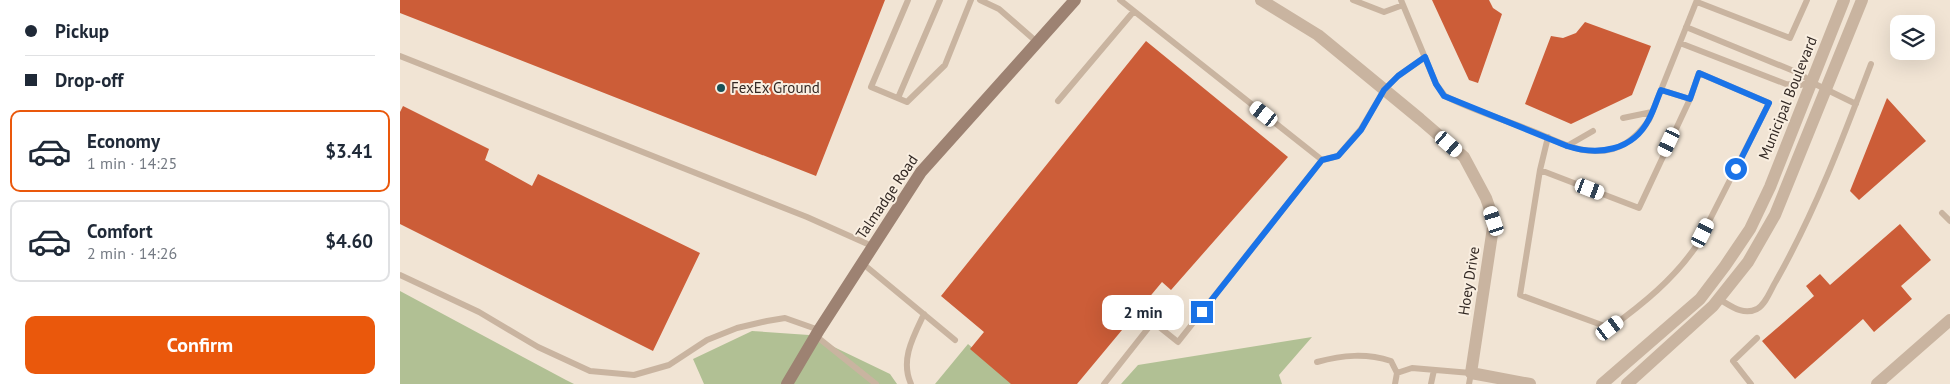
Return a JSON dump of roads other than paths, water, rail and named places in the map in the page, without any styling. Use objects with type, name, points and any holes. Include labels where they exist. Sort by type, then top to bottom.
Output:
[{"type":"street","name":"Talmadge Road","points":[[787,384],[817,333],[921,172],[1075,0]]},
{"type":"street","name":"Hoey Drive","points":[[1261,0],[1318,36],[1464,157],[1480,185],[1494,221],[1470,379]]},
{"type":"street","name":"Municipal Boulevard","points":[[1602,384],[1700,299],[1726,266],[1750,229],[1770,187],[1844,0]]},
{"type":"street","points":[[1627,384],[1713,306],[1748,262],[1775,215],[1862,0]]},
{"type":"street","points":[[1877,384],[1950,320]]},
{"type":"street","points":[[1470,379],[1530,384]]},
{"type":"lane","points":[[908,0],[871,87],[908,102],[945,65],[971,0]]},
{"type":"lane","points":[[898,98],[940,0]]},
{"type":"lane","points":[[980,0],[999,9],[1038,43]]},
{"type":"lane","points":[[1120,0],[1322,160]]},
{"type":"lane","points":[[1353,0],[1369,3],[1384,12],[1402,2],[1436,84],[1444,96],[1567,146],[1596,152],[1616,148],[1628,143],[1638,135],[1649,120],[1697,1],[1790,38],[1808,0]]},
{"type":"lane","points":[[1058,101],[1134,11]]},
{"type":"lane","points":[[1686,27],[1801,74],[1811,82],[1856,104]]},
{"type":"lane","points":[[1680,43],[1786,84],[1801,85],[1811,82]]},
{"type":"lane","points":[[400,56],[807,217],[872,246]]},
{"type":"lane","points":[[1104,384],[1153,322],[1178,342],[1322,160],[1338,156],[1361,130],[1384,90],[1398,76],[1425,57]]},
{"type":"lane","points":[[1719,299],[1741,311],[1749,312],[1761,306],[1799,240],[1871,64]]},
{"type":"lane","points":[[1540,170],[1638,208],[1690,99],[1699,73],[1769,103],[1697,245],[1683,266],[1636,308],[1610,328],[1520,295],[1540,170],[1548,137]]},
{"type":"lane","points":[[1661,90],[1690,99]]},
{"type":"lane","points":[[1623,118],[1652,112]]},
{"type":"lane","points":[[1567,146],[1593,131]]},
{"type":"lane","points":[[1942,213],[1950,222]]},
{"type":"lane","points":[[862,263],[955,340]]},
{"type":"lane","points":[[400,275],[479,312],[538,347],[590,371],[634,375],[669,365],[707,340],[737,328],[785,318],[817,333],[876,384]]},
{"type":"lane","points":[[911,384],[906,368],[908,348],[924,314]]},
{"type":"lane","points":[[1751,384],[1733,361],[1757,338]]},
{"type":"lane","points":[[1318,362],[1336,356],[1357,354],[1379,357],[1391,361],[1397,374],[1395,384]]},
{"type":"lane","points":[[1397,374],[1412,368],[1434,370],[1470,379]]},
{"type":"lane","points":[[1431,384],[1434,370]]},
{"type":"place","name":"FexEx Ground","points":[[721,88]]}]
